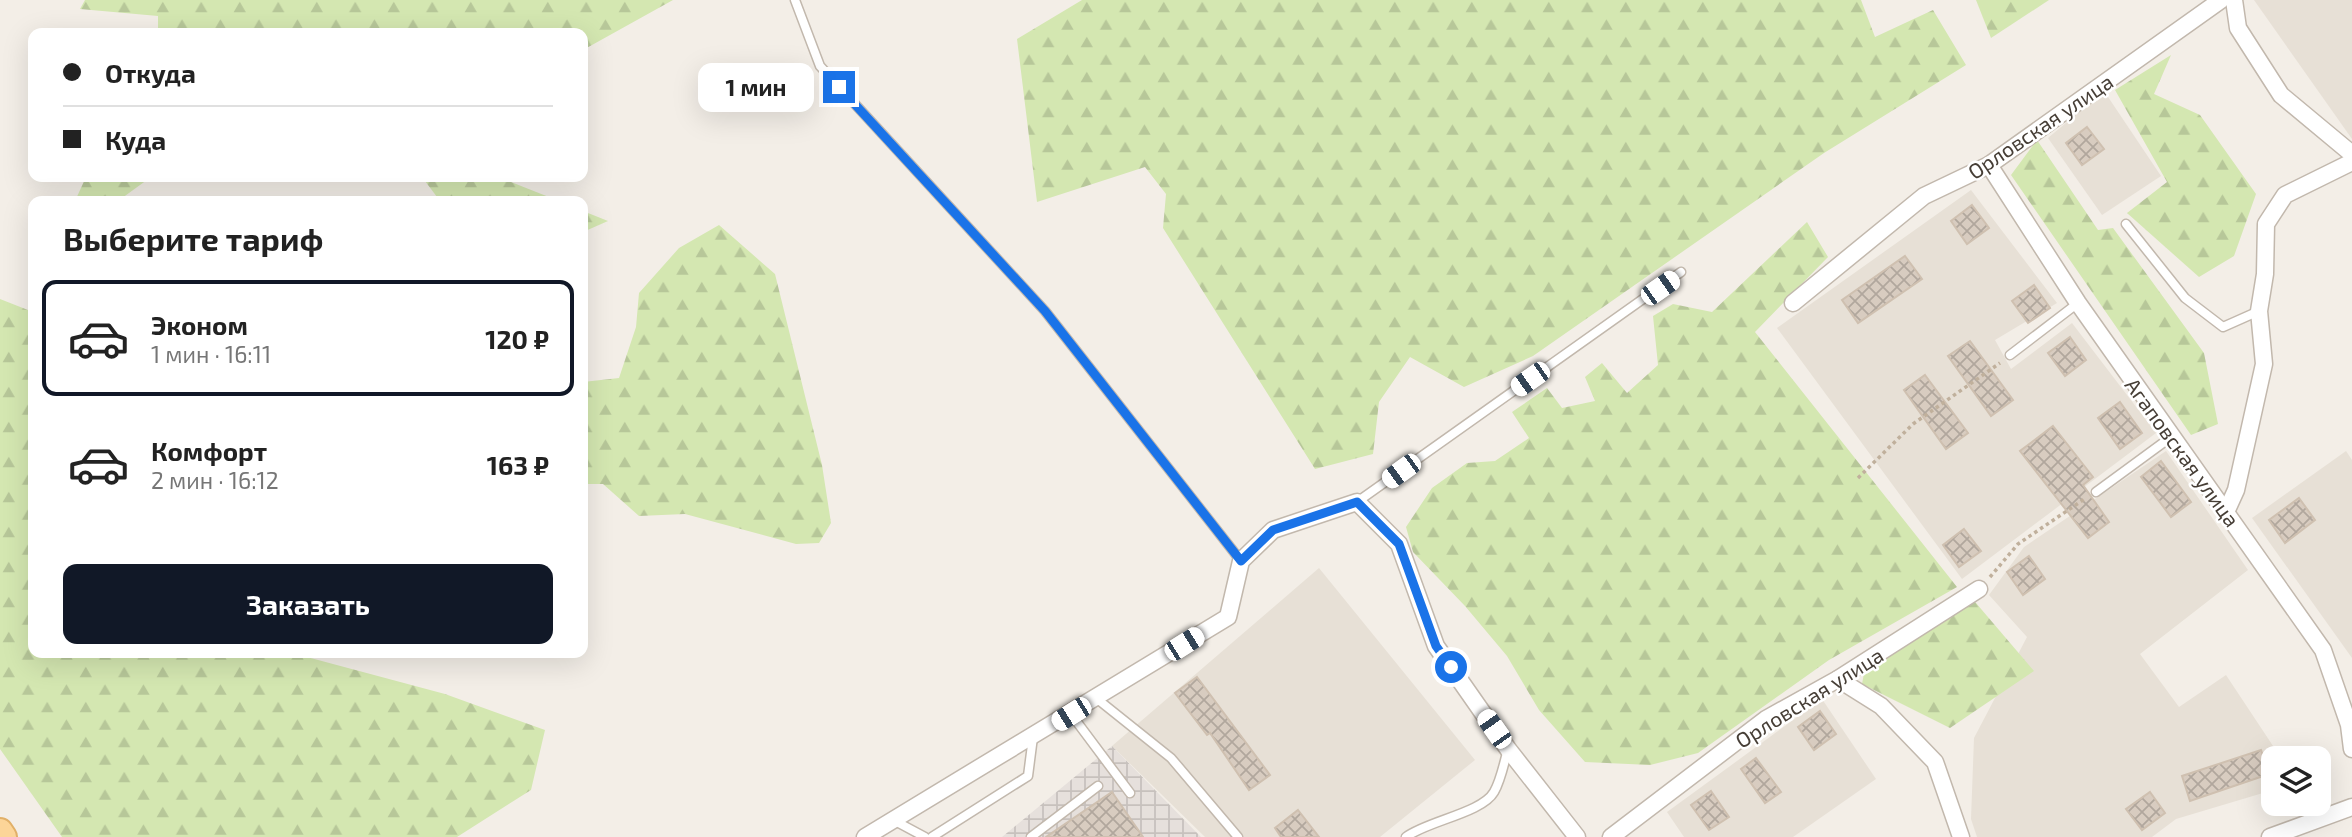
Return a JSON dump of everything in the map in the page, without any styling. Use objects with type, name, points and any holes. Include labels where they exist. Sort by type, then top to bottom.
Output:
[{"type":"main road","points":[[0,831],[5,837]]},
{"type":"street","name":"Орловская улица","points":[[1793,303],[1924,196],[1989,165],[2221,0]]},
{"type":"street","points":[[2234,0],[2238,28],[2281,95],[2352,154]]},
{"type":"street","points":[[2226,512],[2236,491],[2264,364],[2259,311],[2266,274],[2266,224],[2285,195],[2352,162]]},
{"type":"street","name":"Агаповская улица","points":[[1989,165],[2078,303],[2323,650],[2349,725],[2352,749]]},
{"type":"street","points":[[865,837],[1228,617],[1241,561],[1273,530],[1357,502],[1399,544],[1436,646],[1508,749],[1577,837]]},
{"type":"street","name":"Орловская улица","points":[[1611,837],[1766,719],[1838,679],[1979,589]]},
{"type":"street","points":[[1838,679],[1881,706],[1935,762],[1961,837]]},
{"type":"street","points":[[2270,837],[2352,807]]},
{"type":"lane","points":[[795,0],[820,66],[1045,311],[1241,561]]},
{"type":"lane","points":[[2126,225],[2185,298],[2223,327],[2259,311]]},
{"type":"lane","points":[[1357,502],[1681,272]]},
{"type":"lane","points":[[2010,355],[2078,303]]},
{"type":"lane","points":[[2096,492],[2171,437]]},
{"type":"lane","points":[[1096,698],[1171,758],[1238,837]]},
{"type":"lane","points":[[1071,714],[1130,793]]},
{"type":"lane","points":[[932,837],[1028,776],[1033,737]]},
{"type":"lane","points":[[1406,837],[1419,827],[1471,808],[1493,794],[1508,749]]},
{"type":"lane","points":[[1031,837],[1098,786]]},
{"type":"lane","points":[[895,821],[925,837]]},
{"type":"path","points":[[1858,478],[1913,424],[2010,355]]},
{"type":"path","points":[[1979,589],[2018,544],[2096,492]]},
{"type":"shaded area","points":[[2254,0],[2352,0],[2352,139]]},
{"type":"shaded area","points":[[2104,91],[2161,176],[2102,215],[2048,138]]},
{"type":"shaded area","points":[[1971,190],[2057,303],[1995,340],[2011,369],[2072,323],[2156,433],[1962,579],[1777,328]]},
{"type":"shaded area","points":[[2166,451],[2248,570],[2140,654],[2179,707],[2226,675],[2273,746],[2261,746],[2261,794],[2176,819],[2152,837],[1977,837],[1971,819],[1974,738],[2027,637],[1989,595],[2024,547]]},
{"type":"shaded area","points":[[2346,451],[2352,460],[2352,658],[2252,518]]},
{"type":"shaded area","points":[[1319,568],[1475,760],[1380,837],[1205,837],[1112,746]]},
{"type":"shaded area","points":[[1822,699],[1876,779],[1793,837],[1684,837],[1667,812]]},
{"type":"shaded area","points":[[1112,746],[1201,837],[1002,837]]},
{"type":"green space","points":[[85,0],[673,0],[588,47],[588,28],[158,28],[158,16],[80,9]]},
{"type":"green space","points":[[1082,0],[1861,0],[1875,37],[1933,10],[1966,65],[1824,153],[1533,356],[1464,387],[1410,357],[1379,402],[1373,454],[1315,469],[1163,228],[1166,194],[1145,167],[1037,202],[1017,39]]},
{"type":"green space","points":[[1976,0],[2049,0],[1991,38]]},
{"type":"green space","points":[[2171,55],[2154,94],[2200,115],[2256,194],[2234,256],[2199,277],[2127,213],[2167,182],[2115,90]]},
{"type":"green space","points":[[2037,140],[2098,230],[2113,228],[2204,353],[2218,424],[2191,435],[2011,175]]},
{"type":"green space","points":[[84,182],[144,182],[125,196],[77,196]]},
{"type":"green space","points":[[426,182],[511,182],[546,196],[436,196]]},
{"type":"green space","points":[[588,213],[608,221],[588,230]]},
{"type":"green space","points":[[1807,222],[1828,257],[1755,332],[1957,587],[1829,660],[1698,753],[1650,765],[1585,762],[1539,710],[1507,656],[1465,606],[1413,552],[1406,527],[1432,488],[1467,463],[1495,461],[1529,438],[1512,412],[1547,388],[1562,408],[1595,401],[1585,377],[1602,363],[1627,393],[1658,365],[1653,316],[1673,304],[1712,312]]},
{"type":"green space","points":[[719,225],[775,274],[822,465],[831,523],[819,543],[796,544],[685,514],[639,516],[603,484],[588,484],[588,381],[619,378],[636,327],[639,293],[679,248]]},
{"type":"green space","points":[[0,299],[28,310],[28,658],[311,658],[445,694],[545,730],[531,790],[457,837],[62,837],[0,749]]},
{"type":"green space","points":[[1970,596],[2034,671],[1950,728],[1862,684],[1865,668]]},
{"type":"building","points":[[2087,127],[2104,149],[2082,165],[2066,143]]},
{"type":"building","points":[[1972,205],[1989,228],[1967,244],[1951,221]]},
{"type":"building","points":[[1905,256],[1922,279],[1858,323],[1842,300]]},
{"type":"building","points":[[2034,285],[2050,308],[2028,323],[2012,301]]},
{"type":"building","points":[[2070,337],[2086,360],[2065,376],[2048,353]]},
{"type":"building","points":[[1970,341],[2013,400],[1991,416],[1948,356]]},
{"type":"building","points":[[1925,375],[1968,433],[1946,449],[1904,390]]},
{"type":"building","points":[[2120,402],[2142,433],[2120,449],[2098,418]]},
{"type":"building","points":[[2053,426],[2093,477],[2083,485],[2109,522],[2088,538],[2020,451]]},
{"type":"building","points":[[2161,461],[2191,502],[2171,517],[2141,477]]},
{"type":"building","points":[[2299,498],[2315,520],[2285,543],[2269,520]]},
{"type":"building","points":[[1964,529],[1981,551],[1959,567],[1943,545]]},
{"type":"building","points":[[2029,556],[2045,579],[2023,595],[2007,572]]},
{"type":"building","points":[[1197,677],[1270,775],[1249,790],[1210,733],[1207,735],[1175,693]]},
{"type":"building","points":[[1820,711],[1836,734],[1814,750],[1798,727]]},
{"type":"building","points":[[2261,750],[2261,777],[2190,801],[2182,776]]},
{"type":"building","points":[[1756,758],[1781,792],[1765,803],[1741,769]]},
{"type":"building","points":[[1711,791],[1729,817],[1709,830],[1691,805]]},
{"type":"building","points":[[1112,792],[1143,837],[1046,837]]},
{"type":"building","points":[[2150,792],[2165,813],[2142,830],[2126,809]]},
{"type":"building","points":[[1298,810],[1319,837],[1281,837],[1275,828]]},
{"type":"route","points":[[839,87],[1045,311],[1241,561],[1273,530],[1357,502],[1399,544],[1436,646],[1451,667]]}]
